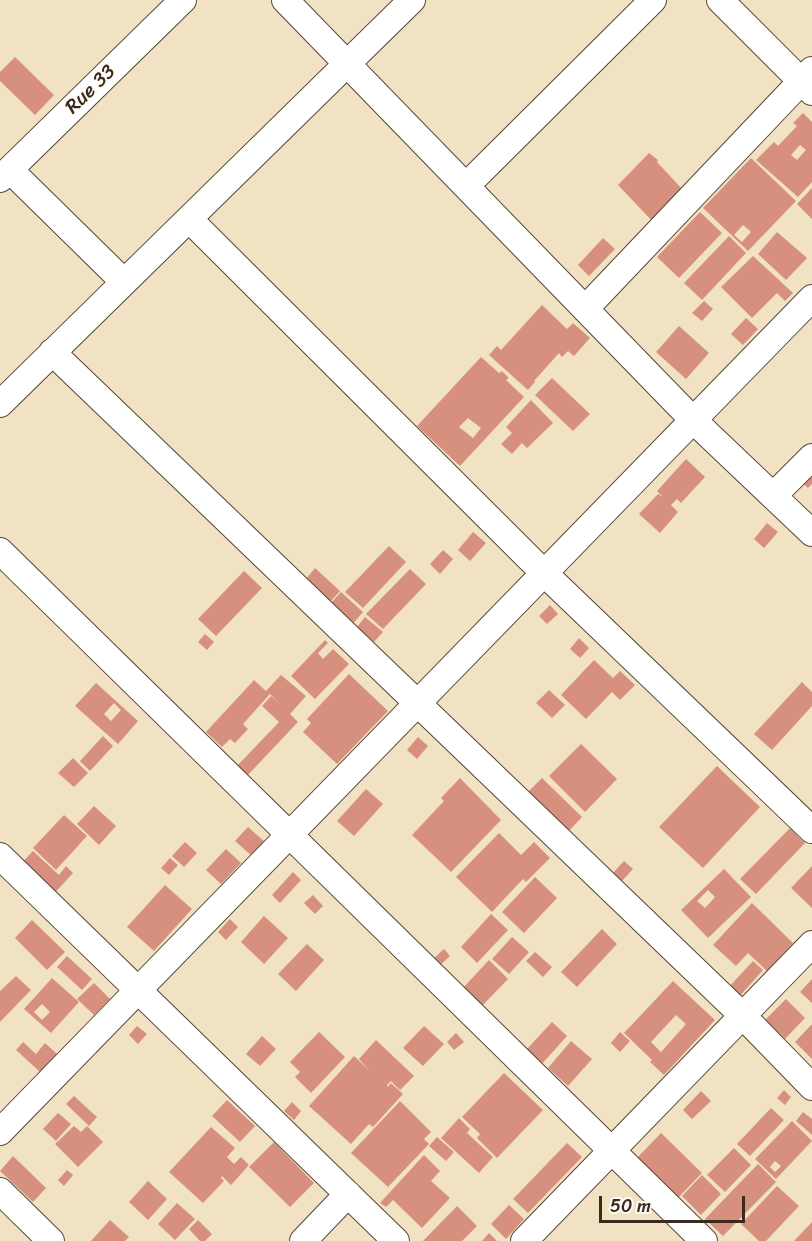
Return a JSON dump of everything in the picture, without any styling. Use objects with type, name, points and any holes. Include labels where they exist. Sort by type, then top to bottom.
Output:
[{"type":"street","name":"Rue 33","points":[[5,175],[183,0]]},
{"type":"street","points":[[285,0],[693,420],[812,533]]},
{"type":"street","points":[[0,404],[412,0]]},
{"type":"street","points":[[466,186],[653,0]]},
{"type":"street","points":[[585,309],[808,81],[720,0]]},
{"type":"street","points":[[5,175],[124,282]]},
{"type":"street","points":[[189,219],[544,573],[812,830]]},
{"type":"street","points":[[0,1132],[812,298]]},
{"type":"street","points":[[52,352],[743,1016],[812,1087]]},
{"type":"street","points":[[773,496],[812,457]]},
{"type":"street","points":[[0,550],[704,1241]]},
{"type":"street","points":[[0,856],[396,1241]]},
{"type":"street","points":[[524,1241],[812,944]]},
{"type":"street","points":[[0,1191],[51,1241]]},
{"type":"street","points":[[303,1241],[348,1194]]},
{"type":"building","points":[[15,57],[54,95],[35,115],[0,81],[0,72]]},
{"type":"building","points":[[803,113],[812,122],[812,182],[798,197],[756,160],[774,142],[778,146],[797,126],[793,123]],"holes":[[[800,145],[806,150],[797,160],[791,155]]]},
{"type":"building","points":[[649,153],[658,160],[657,162],[683,190],[655,224],[618,185]]},
{"type":"building","points":[[751,158],[796,201],[748,251],[703,208]],"holes":[[[743,225],[751,232],[742,242],[734,235]]]},
{"type":"building","points":[[812,188],[812,219],[797,204]]},
{"type":"building","points":[[700,212],[722,233],[679,278],[657,257]]},
{"type":"building","points":[[777,232],[807,258],[786,280],[758,254]]},
{"type":"building","points":[[729,236],[746,253],[702,300],[684,283]]},
{"type":"building","points":[[603,238],[615,249],[589,276],[578,265]]},
{"type":"building","points":[[753,256],[793,293],[785,301],[777,293],[752,318],[721,287]]},
{"type":"building","points":[[704,301],[713,309],[702,321],[692,313]]},
{"type":"building","points":[[542,305],[567,329],[573,323],[590,338],[574,356],[568,351],[562,357],[559,353],[528,390],[489,355],[497,346],[501,350]]},
{"type":"building","points":[[746,318],[758,329],[743,345],[731,334]]},
{"type":"building","points":[[679,326],[709,353],[686,379],[656,352]]},
{"type":"building","points":[[481,357],[499,373],[502,371],[509,378],[506,380],[524,397],[460,466],[417,426]],"holes":[[[468,418],[481,428],[473,438],[459,427]]]},
{"type":"building","points":[[552,378],[590,414],[573,431],[535,395]]},
{"type":"building","points":[[531,400],[553,423],[527,448],[522,443],[512,454],[501,444],[512,433],[506,427]]},
{"type":"building","points":[[686,459],[705,477],[681,503],[677,499],[671,505],[678,512],[660,533],[639,514],[658,494],[663,497],[657,491]]},
{"type":"building","points":[[812,465],[812,484],[808,488],[799,480]]},
{"type":"building","points":[[767,523],[778,532],[764,548],[754,539]]},
{"type":"building","points":[[473,532],[486,543],[470,561],[458,550]]},
{"type":"building","points":[[389,546],[406,562],[363,608],[345,592]]},
{"type":"building","points":[[443,550],[453,559],[440,574],[430,564]]},
{"type":"building","points":[[315,568],[340,591],[331,601],[306,579]]},
{"type":"building","points":[[410,569],[426,584],[383,629],[366,614]]},
{"type":"building","points":[[244,571],[262,588],[216,636],[198,619]]},
{"type":"building","points":[[341,592],[363,612],[351,626],[329,605]]},
{"type":"building","points":[[550,605],[558,614],[547,624],[539,616]]},
{"type":"building","points":[[365,617],[383,632],[374,642],[357,627]]},
{"type":"building","points":[[205,634],[214,642],[207,650],[198,642]]},
{"type":"building","points":[[579,638],[589,648],[580,658],[570,649]]},
{"type":"building","points":[[325,640],[328,643],[318,653],[323,659],[333,649],[349,664],[315,699],[291,676]]},
{"type":"building","points":[[594,660],[613,678],[620,671],[635,685],[620,700],[612,692],[586,719],[561,695]]},
{"type":"building","points":[[349,674],[388,711],[337,764],[303,732],[311,723],[307,719]]},
{"type":"building","points":[[281,675],[306,696],[290,714],[298,722],[246,777],[236,767],[279,722],[262,706],[271,696],[281,705],[270,694],[243,724],[248,729],[235,743],[230,739],[222,747],[206,732],[254,680],[266,691]]},
{"type":"building","points":[[802,682],[812,692],[812,706],[772,750],[754,734]]},
{"type":"building","points":[[96,683],[138,721],[118,744],[75,706]],"holes":[[[114,703],[121,710],[111,721],[104,714]]]},
{"type":"building","points":[[549,690],[565,705],[552,718],[536,703]]},
{"type":"building","points":[[103,736],[113,746],[90,771],[80,761]]},
{"type":"building","points":[[418,737],[428,746],[417,759],[407,750]]},
{"type":"building","points":[[581,744],[617,779],[585,812],[549,776]]},
{"type":"building","points":[[73,758],[88,773],[74,787],[58,773]]},
{"type":"building","points":[[717,766],[760,807],[703,868],[659,827]]},
{"type":"building","points":[[460,778],[501,820],[451,872],[412,835],[444,801],[441,798]]},
{"type":"building","points":[[542,778],[582,817],[567,833],[526,794]]},
{"type":"building","points":[[366,789],[383,804],[354,836],[337,821]]},
{"type":"building","points":[[94,806],[116,826],[99,845],[77,824]]},
{"type":"building","points":[[64,815],[87,836],[56,870],[33,848]]},
{"type":"building","points":[[248,827],[266,843],[253,857],[235,841]]},
{"type":"building","points":[[790,828],[805,843],[756,894],[740,879]]},
{"type":"building","points":[[499,833],[521,855],[534,842],[550,858],[526,882],[523,879],[492,912],[456,877]]},
{"type":"building","points":[[185,842],[197,853],[184,867],[172,856]]},
{"type":"building","points":[[226,849],[241,863],[221,884],[206,870]]},
{"type":"building","points":[[33,851],[59,875],[66,866],[73,873],[51,897],[18,867]]},
{"type":"building","points":[[170,858],[178,865],[169,875],[161,868]]},
{"type":"building","points":[[624,861],[633,869],[621,882],[612,874]]},
{"type":"building","points":[[812,866],[812,908],[791,888]]},
{"type":"building","points":[[724,869],[751,897],[708,938],[681,910]],"holes":[[[708,890],[715,897],[705,908],[697,901]]]},
{"type":"building","points":[[293,872],[301,880],[280,903],[272,895]]},
{"type":"building","points":[[535,877],[557,898],[524,933],[502,912]]},
{"type":"building","points":[[165,885],[192,909],[154,951],[127,927]]},
{"type":"building","points":[[313,895],[323,906],[315,914],[304,903]]},
{"type":"building","points":[[752,903],[793,943],[767,971],[748,953],[736,966],[713,945]]},
{"type":"building","points":[[491,914],[508,930],[477,963],[461,947]]},
{"type":"building","points":[[264,916],[288,938],[264,964],[241,942]]},
{"type":"building","points":[[230,919],[238,927],[226,940],[218,932]]},
{"type":"building","points":[[32,920],[65,952],[47,970],[15,938]]},
{"type":"building","points":[[602,929],[617,944],[577,987],[561,972]]},
{"type":"building","points":[[512,937],[529,952],[509,974],[492,959]]},
{"type":"building","points":[[307,944],[324,960],[296,991],[278,974]]},
{"type":"building","points":[[444,949],[450,956],[437,968],[431,961]]},
{"type":"building","points":[[535,952],[552,967],[543,977],[526,961]]},
{"type":"building","points":[[67,956],[92,979],[82,990],[57,967]]},
{"type":"building","points":[[489,960],[508,979],[481,1007],[462,989]]},
{"type":"building","points":[[753,961],[763,970],[738,998],[728,988]]},
{"type":"building","points":[[16,976],[31,990],[0,1022],[0,991]]},
{"type":"building","points":[[52,978],[79,1002],[51,1033],[24,1009]],"holes":[[[42,1004],[50,1012],[42,1020],[34,1012]]]},
{"type":"building","points":[[812,979],[812,1003],[800,992]]},
{"type":"building","points":[[673,981],[715,1020],[664,1075],[624,1033]],"holes":[[[676,1015],[686,1024],[661,1052],[651,1042]]]},
{"type":"building","points":[[94,983],[110,999],[94,1015],[77,999]]},
{"type":"building","points":[[786,999],[805,1018],[785,1039],[765,1020]]},
{"type":"building","points":[[552,1022],[567,1036],[541,1065],[526,1050]]},
{"type":"building","points":[[812,1024],[812,1059],[795,1042]]},
{"type":"building","points":[[137,1026],[147,1034],[138,1044],[129,1035]]},
{"type":"building","points":[[424,1026],[444,1044],[423,1066],[403,1048]]},
{"type":"building","points":[[319,1032],[345,1057],[311,1093],[295,1077],[300,1072],[290,1062]]},
{"type":"building","points":[[620,1032],[630,1041],[620,1052],[611,1043]]},
{"type":"building","points":[[456,1033],[464,1042],[454,1050],[447,1042]]},
{"type":"building","points":[[262,1036],[276,1049],[260,1066],[246,1054]]},
{"type":"building","points":[[376,1040],[414,1076],[400,1090],[391,1081],[387,1085],[388,1087],[391,1083],[403,1094],[373,1127],[369,1124],[351,1144],[309,1106],[354,1056],[369,1070],[359,1059]]},
{"type":"building","points":[[571,1041],[592,1059],[568,1086],[548,1068]]},
{"type":"building","points":[[23,1042],[36,1054],[45,1043],[57,1054],[40,1072],[16,1050]]},
{"type":"building","points":[[504,1073],[543,1110],[497,1158],[477,1138],[480,1134],[462,1117]]},
{"type":"building","points":[[784,1090],[791,1097],[785,1105],[777,1098]]},
{"type":"building","points":[[701,1091],[711,1101],[692,1119],[683,1110]]},
{"type":"building","points":[[74,1096],[97,1117],[89,1126],[66,1104]]},
{"type":"building","points":[[227,1100],[255,1126],[240,1142],[212,1116]]},
{"type":"building","points":[[400,1101],[431,1132],[424,1139],[429,1144],[388,1187],[351,1153]]},
{"type":"building","points":[[292,1102],[301,1111],[294,1120],[284,1111]]},
{"type":"building","points":[[771,1108],[784,1120],[750,1156],[737,1144]]},
{"type":"building","points":[[803,1112],[812,1119],[812,1135],[796,1121]]},
{"type":"building","points":[[58,1113],[71,1124],[56,1141],[43,1129]]},
{"type":"building","points":[[459,1118],[470,1129],[467,1133],[493,1157],[479,1173],[441,1138]]},
{"type":"building","points":[[792,1121],[812,1141],[776,1179],[755,1159]],"holes":[[[775,1161],[781,1166],[775,1172],[770,1167]]]},
{"type":"building","points":[[74,1126],[81,1132],[87,1126],[103,1142],[78,1167],[55,1144]]},
{"type":"building","points":[[211,1127],[235,1148],[227,1157],[234,1164],[241,1157],[249,1165],[231,1185],[222,1176],[224,1181],[203,1203],[169,1172]]},
{"type":"building","points":[[661,1133],[702,1173],[677,1199],[636,1159]]},
{"type":"building","points":[[437,1137],[454,1152],[446,1161],[429,1146]]},
{"type":"building","points":[[274,1142],[314,1183],[290,1207],[249,1167]]},
{"type":"building","points":[[567,1143],[582,1157],[528,1213],[513,1199]]},
{"type":"building","points":[[734,1148],[751,1165],[725,1192],[707,1175]]},
{"type":"building","points":[[424,1155],[440,1171],[431,1181],[450,1198],[422,1228],[393,1200],[386,1207],[380,1203]]},
{"type":"building","points":[[13,1156],[46,1188],[33,1202],[0,1171]]},
{"type":"building","points":[[758,1164],[776,1182],[723,1236],[705,1219]]},
{"type":"building","points":[[67,1170],[73,1175],[64,1186],[58,1180]]},
{"type":"building","points":[[702,1175],[721,1194],[701,1215],[682,1196]]},
{"type":"building","points":[[148,1181],[167,1199],[148,1220],[129,1202]]},
{"type":"building","points":[[777,1186],[799,1206],[766,1241],[759,1241],[741,1224]]},
{"type":"building","points":[[177,1203],[195,1219],[175,1240],[158,1224]]},
{"type":"building","points":[[509,1205],[524,1219],[506,1239],[491,1224]]},
{"type":"building","points":[[457,1206],[477,1226],[462,1241],[423,1241]]},
{"type":"building","points":[[110,1220],[129,1237],[125,1241],[91,1241]]},
{"type":"building","points":[[198,1220],[212,1234],[205,1241],[200,1241],[189,1229]]},
{"type":"building","points":[[812,1222],[812,1241],[794,1241]]},
{"type":"building","points":[[489,1233],[497,1241],[482,1241]]}]
